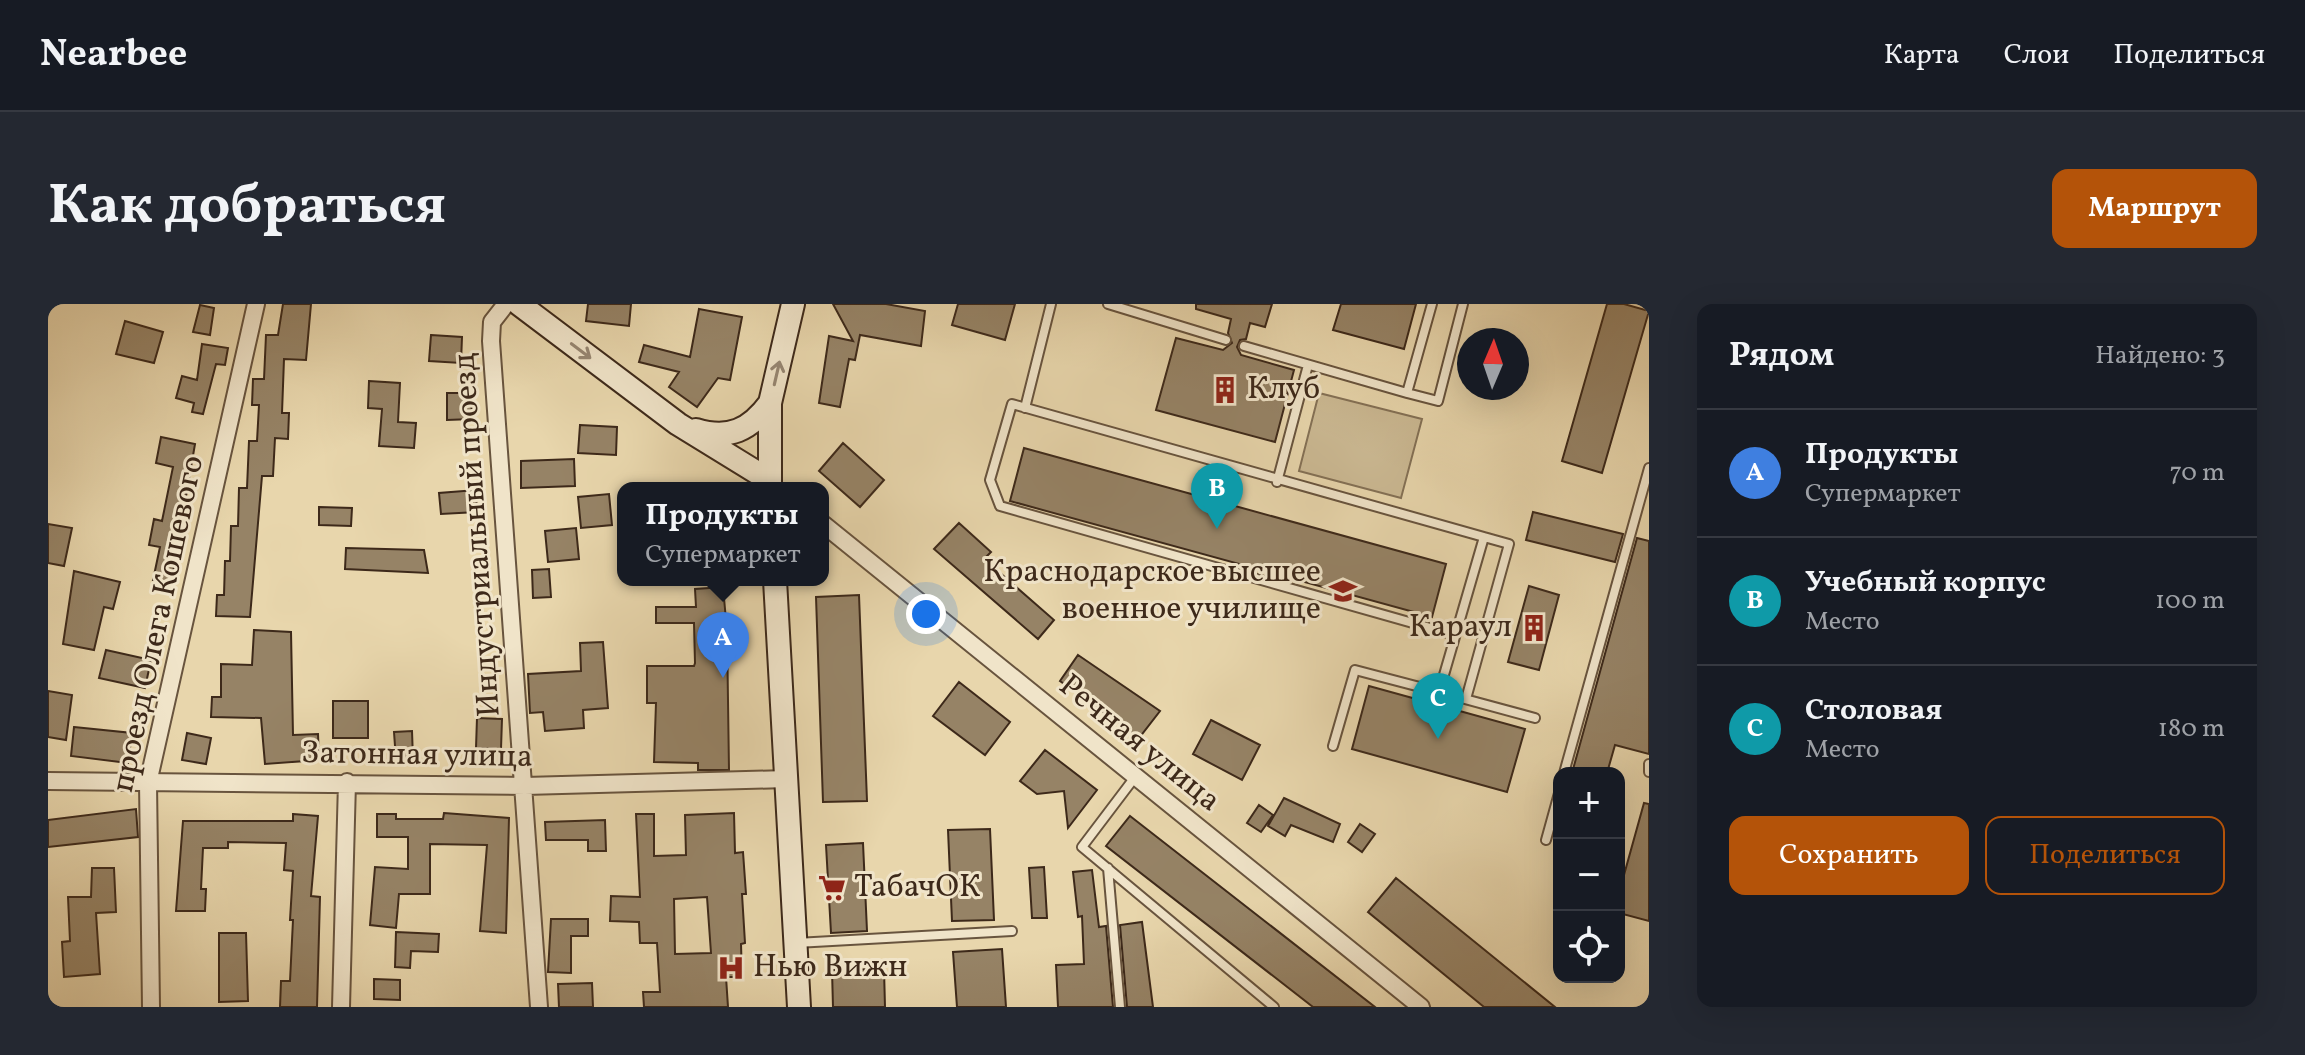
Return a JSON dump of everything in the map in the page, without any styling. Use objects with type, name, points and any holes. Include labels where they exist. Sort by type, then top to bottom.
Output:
[{"type":"main road","points":[[519,304],[678,424],[768,482]]},
{"type":"main road","points":[[773,482],[770,403],[793,304]]},
{"type":"main road","points":[[678,424],[707,433],[728,435],[755,423],[770,403]]},
{"type":"main road","points":[[775,586],[799,1007]]},
{"type":"street","name":"проезд Олега Кошевого","points":[[151,1007],[148,783],[256,304]]},
{"type":"street","name":"Индустриальный проезд","points":[[506,304],[492,322],[491,341],[539,1007]]},
{"type":"street","name":"Речная улица","points":[[829,529],[1421,1007]]},
{"type":"street","name":"Затонная улица","points":[[48,781],[525,786],[786,779]]},
{"type":"street","points":[[341,1007],[347,782]]},
{"type":"lane","points":[[1025,408],[1051,304]]},
{"type":"lane","points":[[1108,304],[1226,340]]},
{"type":"lane","points":[[1407,393],[1432,304]]},
{"type":"lane","points":[[1244,346],[1438,401],[1463,304]]},
{"type":"lane","points":[[1277,482],[1308,365]]},
{"type":"lane","points":[[1455,635],[1000,506],[990,480],[1012,404],[1277,482],[1509,544],[1466,699]]},
{"type":"lane","points":[[1566,767],[1649,468]]},
{"type":"lane","points":[[1439,692],[1484,537]]},
{"type":"lane","points":[[1333,746],[1355,670],[1535,718]]},
{"type":"lane","points":[[1649,764],[1649,772]]},
{"type":"lane","points":[[1135,776],[1082,847],[1274,1007]]},
{"type":"lane","points":[[1546,840],[1553,815]]},
{"type":"lane","points":[[1108,868],[1120,1007]]},
{"type":"lane","points":[[795,943],[1012,931]]},
{"type":"shaded area","points":[[1319,393],[1422,419],[1401,498],[1299,471]]},
{"type":"building","points":[[283,304],[311,304],[306,360],[284,359],[282,413],[289,413],[288,439],[275,438],[273,476],[262,476],[250,617],[216,616],[217,595],[224,595],[225,561],[230,561],[231,526],[238,526],[239,488],[247,488],[249,441],[257,441],[259,405],[252,405],[253,379],[264,379],[266,335],[278,335]]},
{"type":"building","points":[[588,304],[631,304],[629,326],[586,321]]},
{"type":"building","points":[[833,304],[886,304],[925,311],[921,346],[860,335],[855,360],[849,359],[840,407],[819,403],[829,336],[853,341]]},
{"type":"building","points":[[958,304],[1015,304],[1005,340],[952,325]]},
{"type":"building","name":"Клуб","points":[[1196,304],[1272,304],[1265,327],[1250,323],[1246,339],[1240,340],[1237,347],[1241,355],[1294,370],[1275,442],[1156,410],[1176,338],[1223,350],[1232,343],[1228,333],[1231,319],[1196,309]]},
{"type":"building","points":[[1341,304],[1416,304],[1404,349],[1333,330]]},
{"type":"building","points":[[1607,304],[1624,304],[1649,311],[1602,473],[1562,461]]},
{"type":"building","points":[[200,305],[214,308],[210,335],[193,332]]},
{"type":"building","points":[[699,309],[742,317],[730,380],[718,378],[697,407],[669,387],[679,372],[639,362],[644,345],[690,357]]},
{"type":"building","points":[[125,321],[163,332],[154,363],[116,354]]},
{"type":"building","points":[[431,335],[462,337],[461,363],[429,361]]},
{"type":"building","points":[[202,344],[228,348],[225,365],[216,364],[203,414],[192,412],[194,403],[176,398],[182,376],[197,380]]},
{"type":"building","points":[[369,381],[400,383],[398,422],[416,423],[414,448],[379,446],[382,409],[368,408]]},
{"type":"building","points":[[447,393],[471,393],[472,419],[447,420]]},
{"type":"building","points":[[580,425],[617,427],[616,455],[578,453]]},
{"type":"building","points":[[161,437],[195,444],[171,584],[153,580],[160,547],[149,545],[154,519],[162,521],[173,467],[156,463]]},
{"type":"building","points":[[843,443],[884,480],[860,507],[819,471]]},
{"type":"building","points":[[1024,448],[1446,564],[1432,617],[1010,501]]},
{"type":"building","points":[[574,459],[575,486],[521,488],[521,461]]},
{"type":"building","points":[[476,490],[477,512],[441,514],[439,493]]},
{"type":"building","points":[[609,494],[612,525],[581,528],[578,497]]},
{"type":"building","points":[[319,507],[352,508],[351,526],[319,525]]},
{"type":"building","points":[[1533,512],[1623,534],[1615,562],[1526,540]]},
{"type":"building","points":[[959,523],[991,552],[984,559],[1054,620],[1038,639],[934,549]]},
{"type":"building","points":[[48,524],[72,528],[64,566],[48,563]]},
{"type":"building","points":[[576,528],[579,559],[548,562],[545,531]]},
{"type":"building","points":[[1637,538],[1649,541],[1649,754],[1615,745],[1609,767],[1574,767]]},
{"type":"building","points":[[346,548],[424,550],[428,573],[345,569]]},
{"type":"building","points":[[549,569],[551,597],[533,598],[532,570]]},
{"type":"building","points":[[74,571],[120,582],[113,609],[104,607],[94,650],[63,644]]},
{"type":"building","name":"Караул","points":[[1529,586],[1559,595],[1539,670],[1508,662]]},
{"type":"building","points":[[723,587],[727,631],[729,770],[698,770],[698,763],[654,762],[656,703],[647,703],[647,666],[694,666],[695,663],[694,623],[656,623],[656,607],[696,607],[695,589]]},
{"type":"building","points":[[859,595],[867,801],[823,802],[816,597]]},
{"type":"building","points":[[254,630],[291,632],[293,735],[318,734],[319,760],[265,764],[261,718],[211,717],[212,697],[221,697],[221,664],[252,665]]},
{"type":"building","points":[[603,642],[608,708],[583,710],[584,728],[545,731],[543,712],[530,713],[528,674],[581,671],[580,643]]},
{"type":"building","points":[[106,650],[151,660],[145,688],[99,678]]},
{"type":"building","points":[[1078,655],[1160,711],[1139,738],[1060,681]]},
{"type":"building","points":[[959,682],[1010,722],[985,755],[933,716]]},
{"type":"building","points":[[1369,686],[1525,729],[1507,792],[1352,749]]},
{"type":"building","points":[[48,691],[72,695],[66,740],[48,737]]},
{"type":"building","points":[[333,701],[368,701],[368,738],[333,738]]},
{"type":"building","points":[[477,718],[502,719],[501,749],[476,748]]},
{"type":"building","points":[[1211,720],[1260,745],[1242,780],[1193,754]]},
{"type":"building","points":[[74,727],[132,733],[128,763],[71,756]]},
{"type":"building","points":[[412,731],[413,759],[396,760],[394,732]]},
{"type":"building","points":[[187,733],[211,738],[206,764],[182,760]]},
{"type":"building","points":[[1045,750],[1097,790],[1068,828],[1064,791],[1037,794],[1020,781]]},
{"type":"building","points":[[1284,798],[1340,824],[1333,842],[1291,825],[1285,836],[1268,826]]},
{"type":"building","points":[[1644,803],[1649,804],[1649,921],[1625,915],[1625,871]]},
{"type":"building","points":[[1259,805],[1273,815],[1261,832],[1247,823]]},
{"type":"building","points":[[136,809],[138,837],[48,847],[48,820]]},
{"type":"building","points":[[444,813],[509,818],[506,933],[480,931],[487,845],[430,844],[430,894],[399,894],[396,928],[370,925],[375,867],[408,869],[408,837],[377,837],[377,814],[396,814],[396,819],[443,819]]},
{"type":"building","points":[[734,813],[735,853],[743,852],[746,894],[742,894],[745,943],[741,944],[742,977],[726,977],[728,1007],[644,1007],[643,992],[660,992],[657,943],[640,943],[639,922],[610,921],[611,896],[640,897],[636,814],[654,814],[654,856],[686,855],[685,815]],"holes":[[[707,897],[711,953],[675,954],[674,899]]]},
{"type":"building","points":[[293,814],[318,816],[311,896],[320,897],[317,1007],[280,1007],[281,981],[290,981],[293,920],[290,920],[293,871],[284,870],[286,843],[228,842],[228,848],[203,848],[201,889],[206,889],[205,911],[176,911],[183,821],[293,821]]},
{"type":"building","points":[[1130,816],[1375,1007],[1313,1007],[1106,846]]},
{"type":"building","points":[[605,820],[606,851],[588,851],[588,840],[546,840],[545,822]]},
{"type":"building","points":[[1360,824],[1375,834],[1362,852],[1348,842]]},
{"type":"building","points":[[990,829],[994,920],[952,921],[948,830]]},
{"type":"building","points":[[863,843],[867,931],[831,933],[826,845]]},
{"type":"building","points":[[1044,867],[1047,918],[1032,918],[1029,868]]},
{"type":"building","points":[[92,868],[114,868],[116,912],[96,913],[100,974],[64,977],[62,942],[70,941],[68,897],[91,897]]},
{"type":"building","points":[[1092,870],[1099,927],[1106,926],[1113,1007],[1058,1007],[1056,965],[1084,964],[1082,916],[1078,917],[1073,872]]},
{"type":"building","points":[[1396,878],[1555,1007],[1484,1007],[1368,912]]},
{"type":"building","points":[[551,919],[588,919],[588,936],[571,936],[571,973],[548,972]]},
{"type":"building","points":[[1142,922],[1153,1007],[1127,1007],[1120,925]]},
{"type":"building","points":[[396,932],[439,934],[438,952],[411,951],[410,968],[395,967]]},
{"type":"building","points":[[219,933],[246,933],[248,1001],[219,1002]]},
{"type":"building","points":[[1002,949],[1006,1007],[957,1007],[953,952]]},
{"type":"building","points":[[884,969],[885,1007],[833,1007],[832,970]]},
{"type":"building","points":[[374,979],[400,980],[400,1000],[374,999]]},
{"type":"building","points":[[592,983],[593,1007],[559,1007],[558,984]]},
{"type":"place","name":"Клуб","points":[[1225,390]]},
{"type":"place","name":"Учебный корпус","points":[[1217,529]]},
{"type":"place","name":"Краснодарское высшее военное училище","points":[[1343,591]]},
{"type":"place","name":"Караул","points":[[1534,628]]},
{"type":"place","name":"Продукты","points":[[723,678]]},
{"type":"place","name":"Столовая","points":[[1438,739]]},
{"type":"place","name":"ТабачОК","points":[[832,888]]},
{"type":"place","name":"Нью Вижн","points":[[731,968]]}]
